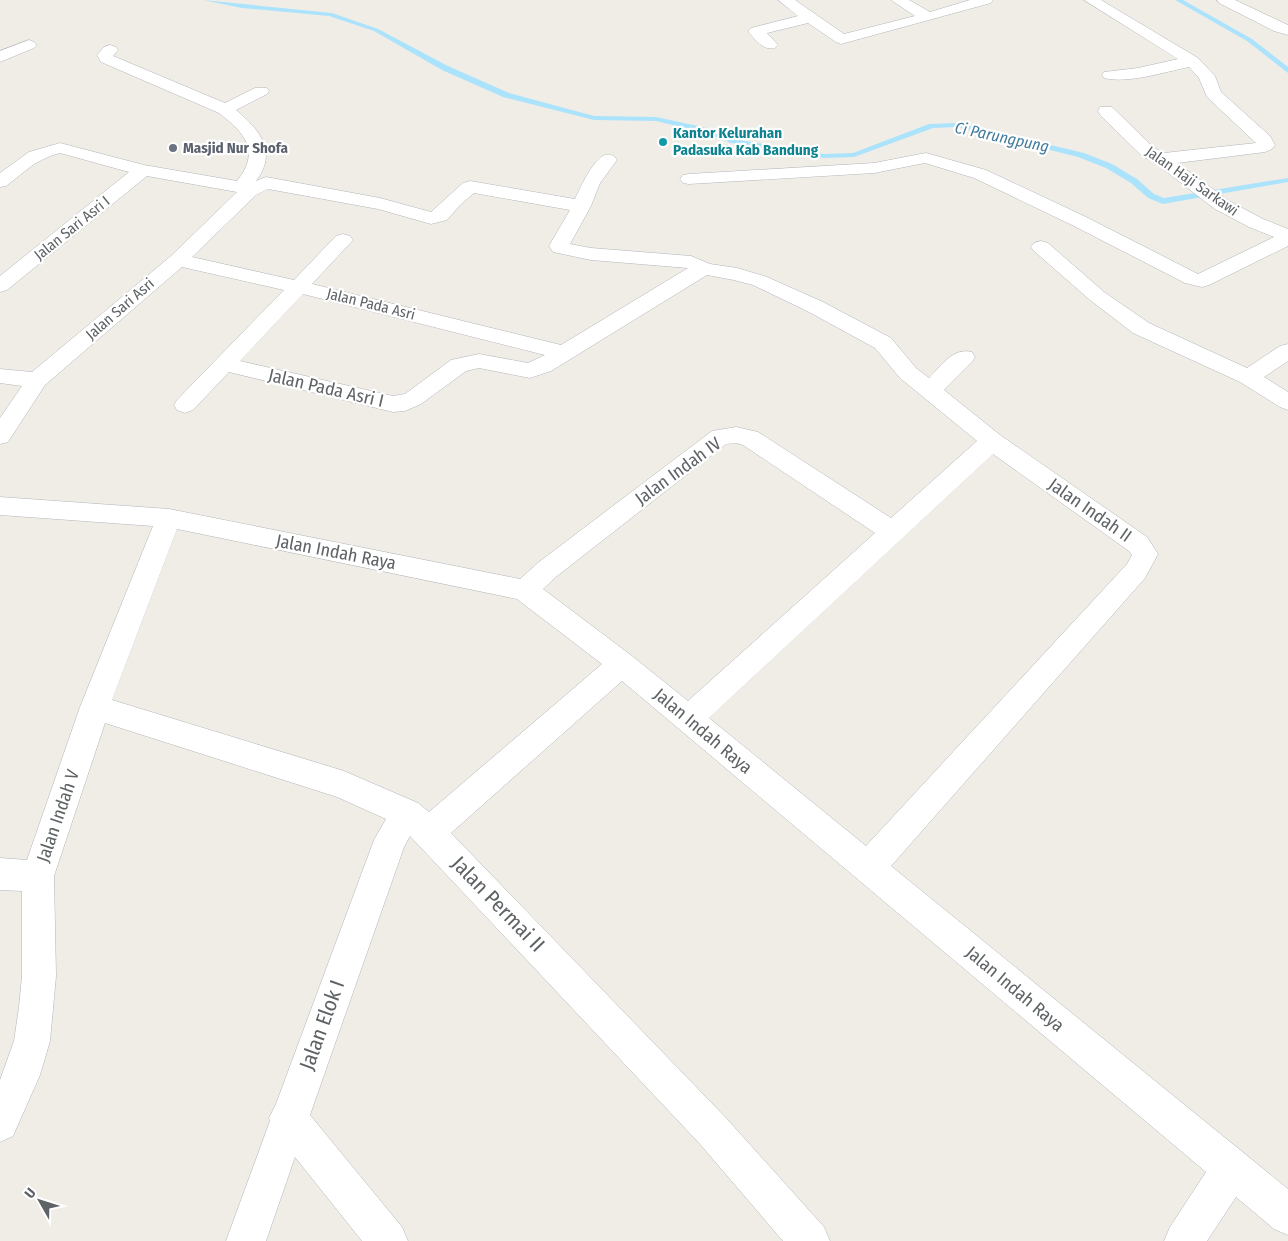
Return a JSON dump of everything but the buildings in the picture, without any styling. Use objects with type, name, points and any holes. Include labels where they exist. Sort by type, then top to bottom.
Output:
[{"type":"street","points":[[785,0],[841,39],[928,18],[986,0]]},
{"type":"street","points":[[898,0],[928,18]]},
{"type":"street","points":[[1091,0],[1192,61],[1207,76],[1213,94],[1264,140],[1266,145],[1259,148],[1161,159]]},
{"type":"street","points":[[1224,0],[1279,28],[1288,30]]},
{"type":"street","points":[[770,45],[756,32],[809,18]]},
{"type":"street","points":[[0,57],[29,45]]},
{"type":"street","points":[[110,50],[105,55],[107,59],[225,109],[261,91]]},
{"type":"street","points":[[1110,75],[1138,73],[1192,61]]},
{"type":"street","name":"Jalan Sari Asri","points":[[0,436],[37,380],[178,260],[246,189],[256,168],[260,152],[244,127],[225,109]]},
{"type":"street","name":"Jalan Haji Sarkawi","points":[[1106,111],[1148,152],[1161,159],[1222,205],[1288,237]]},
{"type":"street","points":[[0,181],[39,153],[49,149],[60,148],[143,170],[246,189],[266,183],[380,204],[431,218],[440,216],[453,201],[470,187],[582,206],[591,182],[608,160]]},
{"type":"street","points":[[689,178],[874,168],[926,158],[980,174],[1079,221],[1192,279],[1202,281],[1288,237]]},
{"type":"street","name":"Jalan Sari Asri I","points":[[0,286],[143,170]]},
{"type":"street","name":"Jalan Indah II","points":[[582,206],[559,246],[563,250],[691,262],[705,269],[737,274],[760,281],[816,307],[883,343],[908,373],[992,441],[1138,544],[1145,554],[1136,571],[868,868]]},
{"type":"street","points":[[186,405],[343,240]]},
{"type":"street","points":[[1041,247],[1098,296],[1141,328],[1248,377],[1288,402]]},
{"type":"street","name":"Jalan Pada Asri","points":[[178,260],[298,286],[452,325],[495,338],[564,354]]},
{"type":"street","points":[[495,338],[479,361],[530,372],[564,354],[694,273],[705,269]]},
{"type":"street","points":[[1248,377],[1288,351]]},
{"type":"street","points":[[929,390],[964,357]]},
{"type":"street","name":"Jalan Pada Asri I","points":[[224,364],[393,404],[405,403],[413,399],[459,365],[479,361]]},
{"type":"street","points":[[0,376],[37,380]]},
{"type":"street","name":"Jalan Indah IV","points":[[525,590],[548,570],[720,437],[728,435],[750,438],[892,531]]},
{"type":"street","points":[[688,719],[992,441]]},
{"type":"street","name":"Jalan Indah Raya","points":[[0,506],[169,518],[525,590],[622,664],[1288,1215]]},
{"type":"street","name":"Jalan Indah V","points":[[0,1124],[21,1075],[32,1041],[39,976],[38,876],[95,707],[169,518]]},
{"type":"street","name":"Jalan Elok I","points":[[246,1241],[288,1118],[390,840],[418,822],[622,664]]},
{"type":"street","name":"Jalan Permai II","points":[[95,707],[344,785],[418,822],[713,1131],[810,1241]]},
{"type":"street","points":[[0,874],[38,876]]},
{"type":"street","points":[[288,1118],[388,1241]]},
{"type":"street","points":[[1184,1241],[1231,1169]]},
{"type":"waterway","name":"Ci Parungpung","points":[[206,0],[242,6],[330,14],[376,30],[445,68],[506,95],[594,118],[656,119],[709,131],[731,141],[824,156],[854,155],[932,126],[958,125],[1081,155],[1109,166],[1134,181],[1151,196],[1163,201],[1288,180]]},
{"type":"waterway","points":[[1178,0],[1250,40],[1288,71]]},
{"type":"place","name":"Kantor Kelurahan Padasuka Kab Bandung","points":[[663,142]]},
{"type":"place","name":"Masjid Nur Shofa","points":[[173,148]]}]
